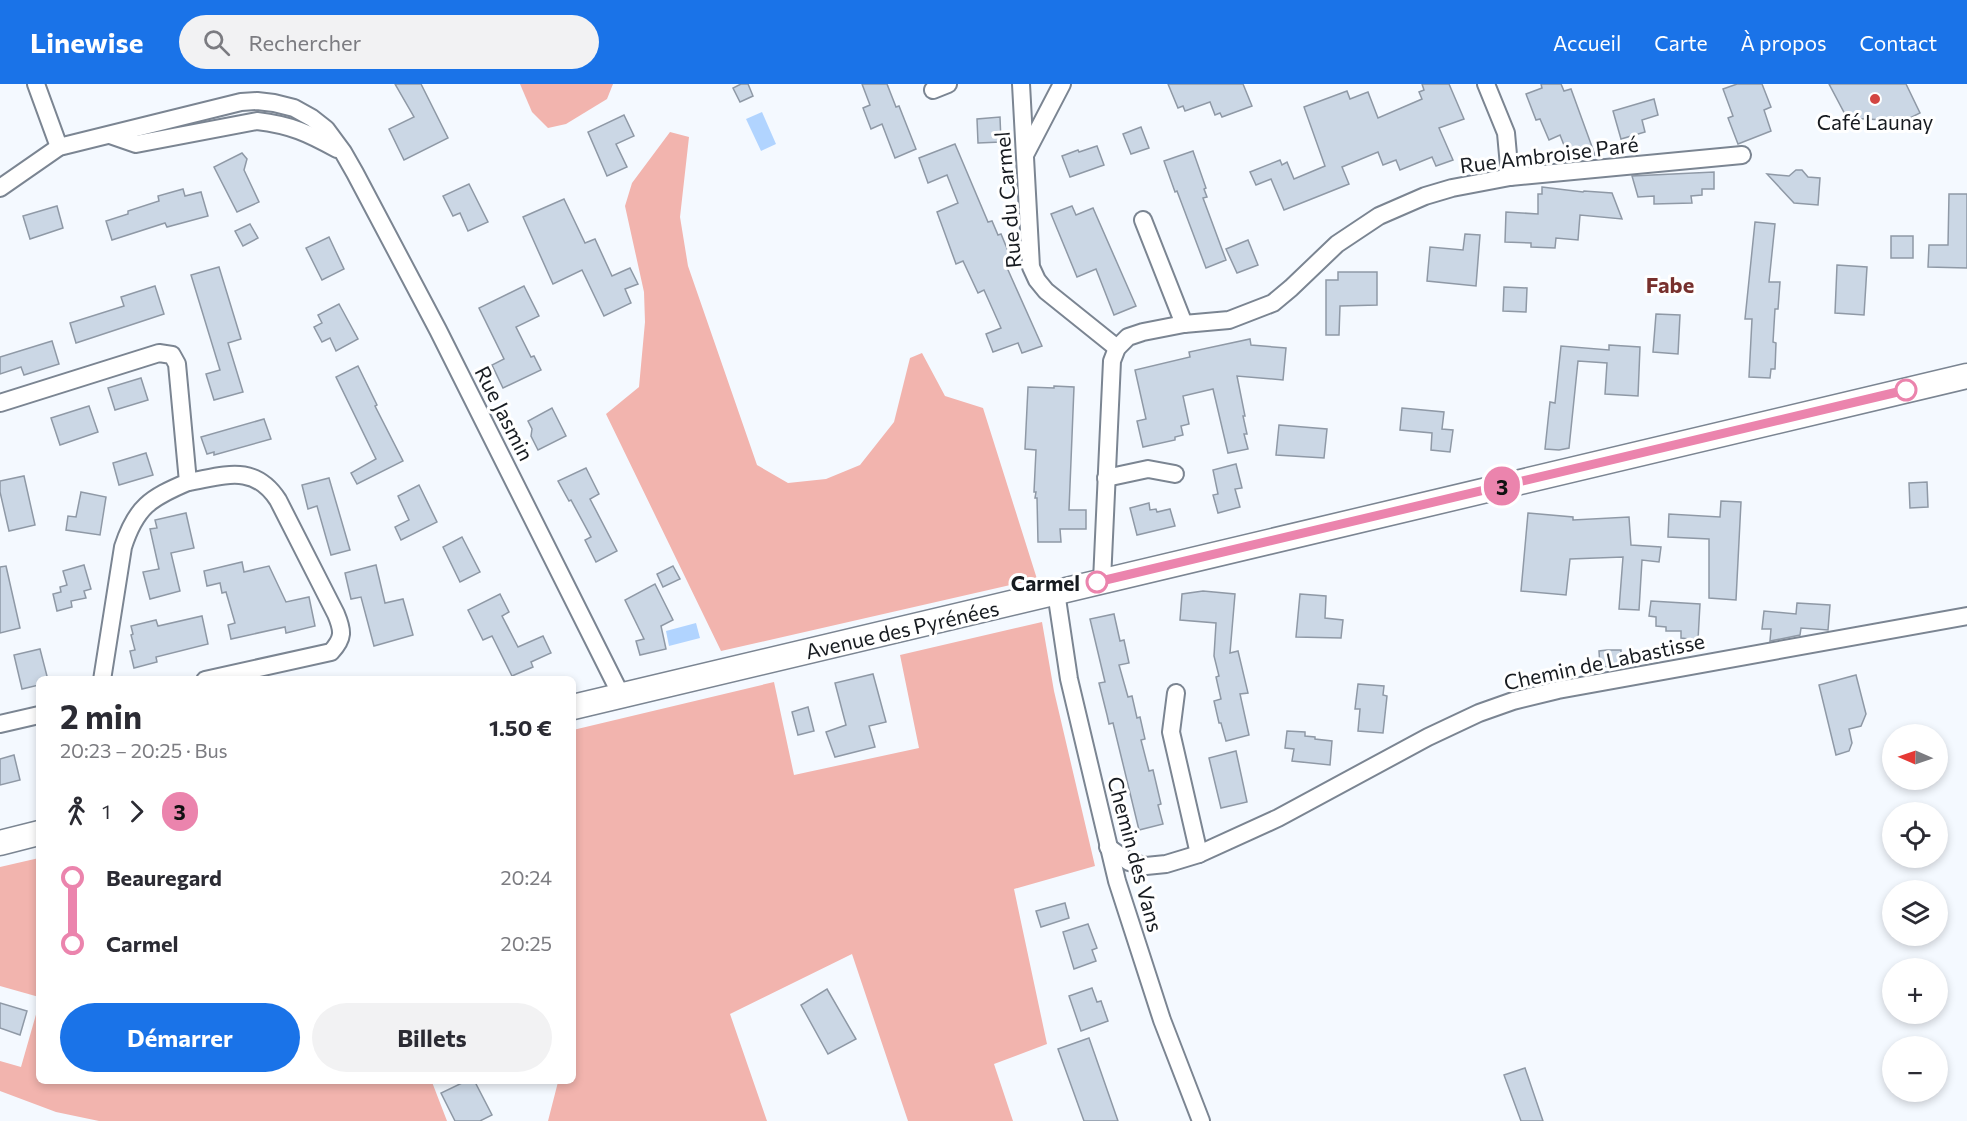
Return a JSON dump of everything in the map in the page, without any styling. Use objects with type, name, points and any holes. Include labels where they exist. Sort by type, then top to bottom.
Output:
[{"type":"main road","name":"Avenue des Pyrénées","points":[[576,706],[1967,376]]},
{"type":"main road","points":[[0,843],[36,834]]},
{"type":"street","points":[[36,84],[59,147]]},
{"type":"street","name":"Rue du Carmel","points":[[1021,84],[1031,267],[1037,280],[1046,291],[1116,348]]},
{"type":"street","points":[[1024,156],[1062,84]]},
{"type":"street","points":[[1486,84],[1506,133],[1510,177]]},
{"type":"street","name":"Rue Jasmin","points":[[0,188],[59,147],[241,102],[274,103],[294,108],[326,129],[343,152],[438,330],[621,695]]},
{"type":"street","name":"Rue Ambroise Paré","points":[[1116,348],[1135,334],[1184,324],[1229,320],[1273,303],[1337,244],[1379,216],[1405,204],[1452,188],[1510,177],[1742,155]]},
{"type":"street","points":[[1143,220],[1184,324]]},
{"type":"street","points":[[1102,581],[1110,384],[1112,361],[1116,348]]},
{"type":"street","points":[[0,403],[159,353],[172,355],[177,364],[188,482]]},
{"type":"street","points":[[1106,478],[1148,469],[1175,474]]},
{"type":"street","points":[[103,676],[123,547],[129,527],[142,509],[158,495],[188,482],[240,473],[255,477],[268,486],[278,500],[342,630],[339,644],[331,652],[223,676]]},
{"type":"street","name":"Chemin des Vans","points":[[1056,592],[1069,678],[1108,847],[1162,1020],[1200,1121]]},
{"type":"street","name":"Chemin de Labastisse","points":[[1108,847],[1129,862],[1146,866],[1166,864],[1199,854],[1278,818],[1428,737],[1479,713],[1512,701],[1558,690],[1967,616]]},
{"type":"street","points":[[1176,693],[1171,732],[1199,854]]},
{"type":"street","points":[[0,724],[36,716]]},
{"type":"shaded area","points":[[520,84],[613,84],[607,99],[566,124],[548,128],[532,112]]},
{"type":"shaded area","points":[[670,132],[689,137],[680,217],[688,266],[757,465],[788,483],[826,479],[860,465],[894,422],[910,358],[922,353],[945,396],[983,408],[1037,579],[721,651],[606,414],[639,387],[645,322],[644,292],[625,206],[632,183]]},
{"type":"shaded area","points":[[1042,622],[1054,691],[1095,866],[1014,889],[1047,1044],[994,1064],[1013,1121],[908,1121],[852,954],[730,1014],[767,1121],[548,1121],[557,1084],[576,1084],[576,729],[774,682],[794,775],[919,748],[900,655]]},
{"type":"shaded area","points":[[36,859],[36,996],[0,986],[0,867]]},
{"type":"shaded area","points":[[36,1014],[36,1084],[433,1084],[447,1121],[99,1121],[56,1112],[0,1091],[0,1061],[21,1067]]},
{"type":"water","points":[[762,112],[776,144],[761,151],[746,119]]},
{"type":"water","points":[[696,623],[700,638],[669,646],[666,631]]},
{"type":"building","points":[[395,84],[421,84],[448,138],[404,160],[389,129],[414,117]]},
{"type":"building","points":[[741,84],[748,84],[753,96],[740,102],[733,88]]},
{"type":"building","points":[[862,84],[887,84],[896,107],[899,106],[916,149],[895,158],[882,124],[871,129],[863,108],[870,105]]},
{"type":"building","points":[[1168,84],[1243,84],[1252,106],[1222,117],[1220,113],[1215,115],[1210,102],[1185,111],[1183,106],[1178,108]]},
{"type":"building","points":[[1422,84],[1449,84],[1464,119],[1439,128],[1453,160],[1436,166],[1432,157],[1400,170],[1396,160],[1383,165],[1378,152],[1342,167],[1349,184],[1284,210],[1271,179],[1256,185],[1250,172],[1280,160],[1282,165],[1287,162],[1294,179],[1325,166],[1304,107],[1347,91],[1350,99],[1368,92],[1378,118],[1422,99],[1419,92],[1424,90]]},
{"type":"building","points":[[1541,84],[1561,84],[1564,91],[1571,89],[1595,155],[1569,158],[1560,135],[1549,140],[1540,119],[1536,120],[1526,94],[1542,88]]},
{"type":"building","points":[[1737,84],[1762,84],[1771,107],[1764,110],[1771,131],[1738,144],[1728,118],[1733,116],[1723,89]]},
{"type":"building","name":"Café Launay","points":[[1829,84],[1906,84],[1920,113],[1904,121],[1847,118]]},
{"type":"building","points":[[1654,99],[1658,115],[1642,120],[1645,132],[1621,139],[1613,111]]},
{"type":"building","points":[[624,115],[634,136],[616,144],[627,167],[607,176],[588,132]]},
{"type":"building","points":[[1000,117],[1001,142],[978,143],[977,119]]},
{"type":"building","points":[[1141,127],[1149,148],[1131,154],[1123,134]]},
{"type":"building","points":[[955,144],[988,222],[992,221],[998,235],[1001,234],[1011,258],[1004,261],[1042,346],[1022,353],[1018,343],[993,352],[986,334],[1001,328],[984,290],[978,293],[963,261],[956,264],[937,212],[958,203],[947,175],[928,183],[919,158]]},
{"type":"building","points":[[1097,146],[1104,165],[1070,177],[1062,156]]},
{"type":"building","points":[[1193,151],[1206,188],[1204,189],[1207,197],[1203,198],[1226,260],[1206,268],[1164,161]]},
{"type":"building","points":[[242,153],[247,159],[244,170],[259,202],[237,212],[214,167]]},
{"type":"building","points":[[1796,170],[1802,170],[1808,177],[1820,178],[1818,205],[1794,203],[1767,174],[1789,176]]},
{"type":"building","points":[[1714,172],[1714,189],[1702,189],[1702,195],[1691,196],[1692,203],[1654,204],[1654,196],[1638,197],[1632,176]]},
{"type":"building","points":[[469,184],[488,222],[468,231],[460,213],[453,216],[443,196]]},
{"type":"building","points":[[1542,187],[1612,193],[1622,219],[1580,215],[1578,240],[1556,238],[1555,248],[1531,247],[1531,243],[1505,242],[1506,212],[1538,214],[1538,194],[1542,194]]},
{"type":"building","points":[[183,189],[185,196],[201,192],[208,216],[167,227],[165,223],[112,240],[106,221],[159,201],[158,196]]},
{"type":"building","points":[[1949,194],[1967,194],[1967,268],[1928,267],[1929,245],[1948,245]]},
{"type":"building","points":[[564,199],[585,243],[595,239],[612,276],[630,268],[638,284],[625,289],[631,303],[604,316],[582,270],[553,284],[523,217]]},
{"type":"building","points":[[57,206],[63,228],[30,239],[23,216]]},
{"type":"building","points":[[1072,206],[1076,215],[1093,208],[1136,306],[1114,315],[1096,269],[1077,277],[1051,214]]},
{"type":"building","points":[[1755,222],[1775,224],[1769,282],[1780,282],[1778,309],[1775,309],[1773,342],[1776,343],[1775,369],[1771,369],[1770,378],[1749,377],[1752,319],[1745,319]]},
{"type":"building","points":[[250,224],[258,238],[243,246],[235,231]]},
{"type":"building","points":[[1465,234],[1480,235],[1476,286],[1427,281],[1430,247],[1463,250]]},
{"type":"building","points":[[1891,236],[1913,236],[1913,258],[1891,258]]},
{"type":"building","points":[[329,237],[344,269],[322,280],[306,248]]},
{"type":"building","points":[[1248,240],[1258,265],[1237,273],[1226,249]]},
{"type":"building","points":[[1837,265],[1867,267],[1864,315],[1835,313]]},
{"type":"building","points":[[219,267],[241,339],[228,343],[243,392],[214,400],[206,374],[220,370],[191,275]]},
{"type":"building","points":[[1338,272],[1377,272],[1377,305],[1340,306],[1339,335],[1326,335],[1326,280],[1338,280]]},
{"type":"building","points":[[155,286],[164,314],[76,343],[70,323],[124,306],[121,297]]},
{"type":"building","points":[[524,286],[539,316],[516,327],[531,357],[534,356],[541,370],[503,388],[492,365],[504,359],[479,308]]},
{"type":"building","points":[[1504,287],[1527,288],[1526,312],[1503,311]]},
{"type":"building","points":[[339,304],[358,339],[336,351],[330,338],[322,342],[314,327],[322,323],[318,315]]},
{"type":"building","points":[[1656,314],[1680,315],[1678,354],[1653,352]]},
{"type":"building","points":[[1250,339],[1251,345],[1286,348],[1283,380],[1237,376],[1245,416],[1243,416],[1247,434],[1244,434],[1248,449],[1228,453],[1213,389],[1183,396],[1189,424],[1181,426],[1183,435],[1175,437],[1175,440],[1143,447],[1137,421],[1146,419],[1135,370],[1190,357],[1189,352]]},
{"type":"building","points":[[52,341],[59,364],[24,375],[21,367],[0,374],[0,357]]},
{"type":"building","points":[[1609,345],[1640,347],[1638,396],[1605,394],[1607,363],[1578,361],[1569,448],[1545,449],[1550,402],[1555,403],[1561,346],[1609,350]]},
{"type":"building","points":[[358,366],[403,461],[357,484],[351,473],[376,459],[336,377]]},
{"type":"building","points":[[141,378],[148,400],[115,410],[108,388]]},
{"type":"building","points":[[1054,386],[1074,387],[1069,510],[1086,510],[1086,529],[1060,529],[1061,542],[1038,542],[1037,498],[1034,492],[1036,450],[1025,449],[1028,387],[1054,388]]},
{"type":"building","points":[[89,406],[98,432],[60,445],[51,418]]},
{"type":"building","points":[[552,408],[566,436],[538,450],[531,436],[532,429],[528,421]]},
{"type":"building","points":[[1402,408],[1444,412],[1442,429],[1453,430],[1450,452],[1431,450],[1432,433],[1400,430]]},
{"type":"building","points":[[264,419],[271,439],[214,455],[214,452],[207,454],[201,437]]},
{"type":"building","points":[[1279,425],[1327,429],[1324,458],[1276,455]]},
{"type":"building","points":[[146,453],[153,475],[119,485],[113,463]]},
{"type":"building","points":[[1236,464],[1242,488],[1235,489],[1240,507],[1218,513],[1213,495],[1218,494],[1213,470]]},
{"type":"building","points":[[586,468],[599,494],[590,499],[617,551],[596,562],[585,540],[591,537],[558,481]]},
{"type":"building","points":[[24,476],[35,525],[9,531],[0,492],[0,481]]},
{"type":"building","points":[[329,478],[350,550],[331,555],[317,506],[308,509],[302,485]]},
{"type":"building","points":[[1927,482],[1928,507],[1910,508],[1909,483]]},
{"type":"building","points":[[419,485],[437,522],[401,540],[395,527],[409,520],[398,496]]},
{"type":"building","points":[[81,492],[106,497],[100,535],[66,530],[68,516],[76,517]]},
{"type":"building","points":[[1721,501],[1741,502],[1736,600],[1709,598],[1709,539],[1668,537],[1669,514],[1720,517]]},
{"type":"building","points":[[1149,503],[1150,510],[1156,509],[1157,512],[1170,509],[1175,526],[1137,535],[1130,508]]},
{"type":"building","points":[[186,513],[194,548],[171,553],[180,591],[150,599],[143,572],[159,569],[150,529],[157,528],[155,520]]},
{"type":"building","points":[[1528,513],[1573,517],[1573,520],[1629,517],[1631,545],[1661,547],[1659,562],[1642,560],[1639,610],[1619,609],[1623,557],[1570,559],[1566,595],[1521,591]]},
{"type":"building","points":[[462,537],[480,572],[460,582],[443,547]]},
{"type":"building","points":[[242,562],[244,572],[269,566],[286,602],[309,597],[315,626],[286,633],[285,627],[231,639],[228,625],[235,623],[226,592],[222,593],[220,583],[207,586],[204,571]]},
{"type":"building","points":[[84,565],[91,589],[84,591],[86,598],[71,601],[72,607],[57,611],[53,594],[61,592],[60,587],[67,585],[63,571]]},
{"type":"building","points":[[376,565],[385,603],[403,599],[413,635],[374,646],[361,597],[351,599],[345,573]]},
{"type":"building","points":[[6,566],[20,628],[0,633],[0,567]]},
{"type":"building","points":[[673,566],[680,579],[663,587],[657,574]]},
{"type":"building","points":[[655,584],[673,620],[661,626],[666,649],[640,655],[636,641],[644,639],[625,600]]},
{"type":"building","points":[[1203,591],[1235,594],[1230,653],[1238,651],[1248,693],[1240,694],[1249,735],[1226,741],[1214,701],[1221,699],[1214,656],[1216,623],[1180,620],[1182,594]]},
{"type":"building","points":[[500,594],[509,612],[502,616],[518,647],[543,636],[551,653],[531,662],[533,667],[512,676],[492,636],[483,640],[468,610]]},
{"type":"building","points":[[1300,594],[1326,596],[1325,618],[1343,620],[1341,638],[1296,637]]},
{"type":"building","points":[[1651,601],[1700,604],[1698,640],[1681,638],[1681,631],[1666,631],[1666,627],[1656,626],[1656,617],[1649,616]]},
{"type":"building","points":[[1797,603],[1830,605],[1828,630],[1801,628],[1800,635],[1770,641],[1771,629],[1762,629],[1764,611],[1796,614]]},
{"type":"building","points":[[1114,614],[1120,641],[1124,640],[1129,663],[1119,665],[1128,697],[1132,696],[1137,718],[1140,717],[1145,739],[1141,740],[1149,771],[1153,770],[1161,804],[1158,805],[1163,824],[1139,830],[1113,723],[1109,724],[1099,683],[1105,682],[1090,619]]},
{"type":"building","points":[[202,616],[208,644],[156,657],[157,662],[134,668],[130,651],[135,650],[131,626],[156,620],[158,626]]},
{"type":"building","points":[[40,649],[47,676],[36,676],[36,686],[22,689],[14,655]]},
{"type":"building","points":[[1621,650],[1621,666],[1600,667],[1599,651]]},
{"type":"building","points":[[873,674],[886,722],[869,726],[875,747],[835,757],[826,732],[846,725],[835,683]]},
{"type":"building","points":[[1856,675],[1866,714],[1861,726],[1849,729],[1852,743],[1849,751],[1836,755],[1819,685]]},
{"type":"building","points":[[1358,684],[1384,686],[1383,695],[1387,696],[1383,733],[1358,731],[1360,709],[1355,709]]},
{"type":"building","points":[[808,707],[814,731],[798,735],[792,712]]},
{"type":"building","points":[[1287,731],[1305,732],[1305,736],[1332,741],[1330,765],[1292,761],[1294,749],[1285,748]]},
{"type":"building","points":[[1236,751],[1247,802],[1221,808],[1209,758]]},
{"type":"building","points":[[14,755],[20,780],[0,785],[0,759]]},
{"type":"building","points":[[1065,903],[1069,918],[1041,927],[1036,911]]},
{"type":"building","points":[[1088,924],[1097,948],[1092,950],[1096,961],[1074,969],[1063,932]]},
{"type":"building","points":[[1092,988],[1097,1002],[1101,1001],[1108,1021],[1081,1031],[1069,996]]},
{"type":"building","points":[[827,989],[856,1039],[828,1054],[801,1005]]},
{"type":"building","points":[[0,1003],[27,1011],[20,1035],[0,1028]]},
{"type":"building","points":[[1089,1038],[1118,1121],[1084,1121],[1058,1049]]},
{"type":"building","points":[[1525,1068],[1543,1121],[1521,1121],[1504,1075]]},
{"type":"building","points":[[460,1084],[476,1084],[492,1115],[480,1121],[455,1121],[441,1093]]},
{"type":"bus line","name":"3","points":[[1097,582],[1906,390]]},
{"type":"place","name":"Café Launay","points":[[1875,99]]},
{"type":"place","name":"Carmel","points":[[1097,582]]},
{"type":"district","name":"Fabe","points":[[1670,284]]}]
